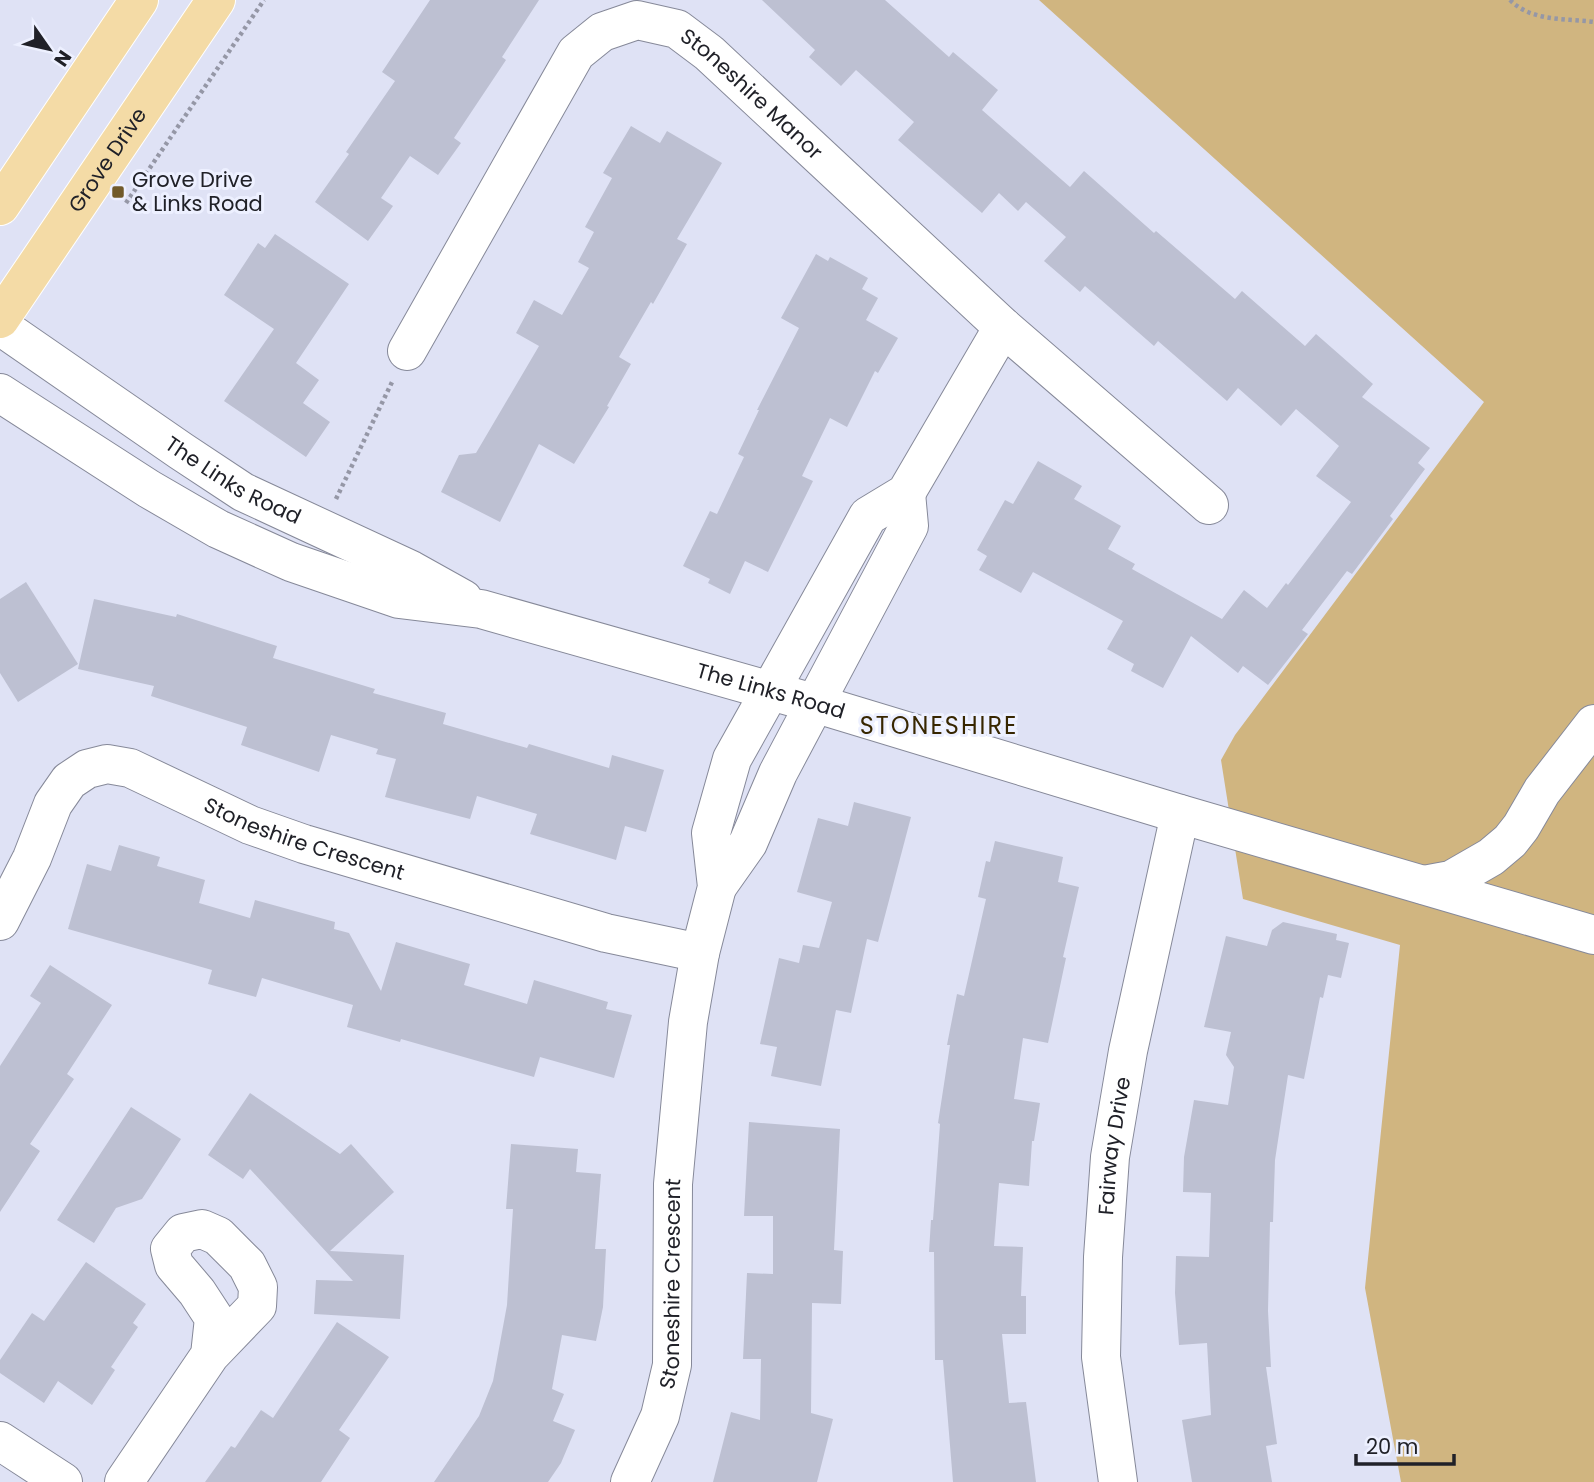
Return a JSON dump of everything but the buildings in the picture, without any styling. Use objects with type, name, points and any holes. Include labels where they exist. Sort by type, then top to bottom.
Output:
[{"type":"main road","points":[[0,206],[139,0]]},
{"type":"main road","name":"Grove Drive","points":[[0,319],[216,0]]},
{"type":"street","name":"Stoneshire Manor","points":[[407,351],[576,53],[602,32],[637,20],[677,29],[709,53],[1003,327],[1209,505]]},
{"type":"street","name":"The Links Road","points":[[0,326],[243,492],[411,569],[481,609]]},
{"type":"street","points":[[772,692],[869,516],[906,493],[1003,327]]},
{"type":"street","name":"The Links Road","points":[[0,393],[149,489],[218,528],[291,562],[399,599],[481,609],[817,704],[1594,935]]},
{"type":"street","points":[[817,704],[909,526],[906,493]]},
{"type":"street","name":"Stoneshire Crescent","points":[[717,887],[711,833],[732,759],[772,692]]},
{"type":"street","name":"Stoneshire Crescent","points":[[630,1482],[660,1416],[672,1365],[673,1184],[688,1022],[700,953],[717,887],[748,843],[778,773],[817,704]]},
{"type":"street","points":[[1423,885],[1451,880],[1491,858],[1510,841],[1542,791],[1594,724]]},
{"type":"street","name":"Stoneshire Crescent","points":[[0,921],[32,858],[53,804],[69,781],[87,769],[107,764],[130,768],[250,825],[304,844],[606,933],[700,953]]},
{"type":"street","name":"Fairway Drive","points":[[1118,1482],[1101,1357],[1103,1257],[1110,1157],[1128,1051],[1180,814]]},
{"type":"street","points":[[124,1482],[210,1355]]},
{"type":"street","points":[[0,1441],[63,1482]]},
{"type":"path","points":[[194,104],[264,0]]},
{"type":"path","points":[[1510,0],[1527,13],[1538,16],[1594,22]]},
{"type":"path","points":[[325,531],[334,501],[407,351]]},
{"type":"shaded area","points":[[1039,0],[1594,0],[1594,1482],[1401,1482],[1365,1288],[1400,945],[1243,899],[1221,760],[1235,735],[1484,402]]},
{"type":"place","name":"Grove Drive & Links Road","points":[[118,192]]},
{"type":"district","name":"STONESHIRE","points":[[939,726]]}]
